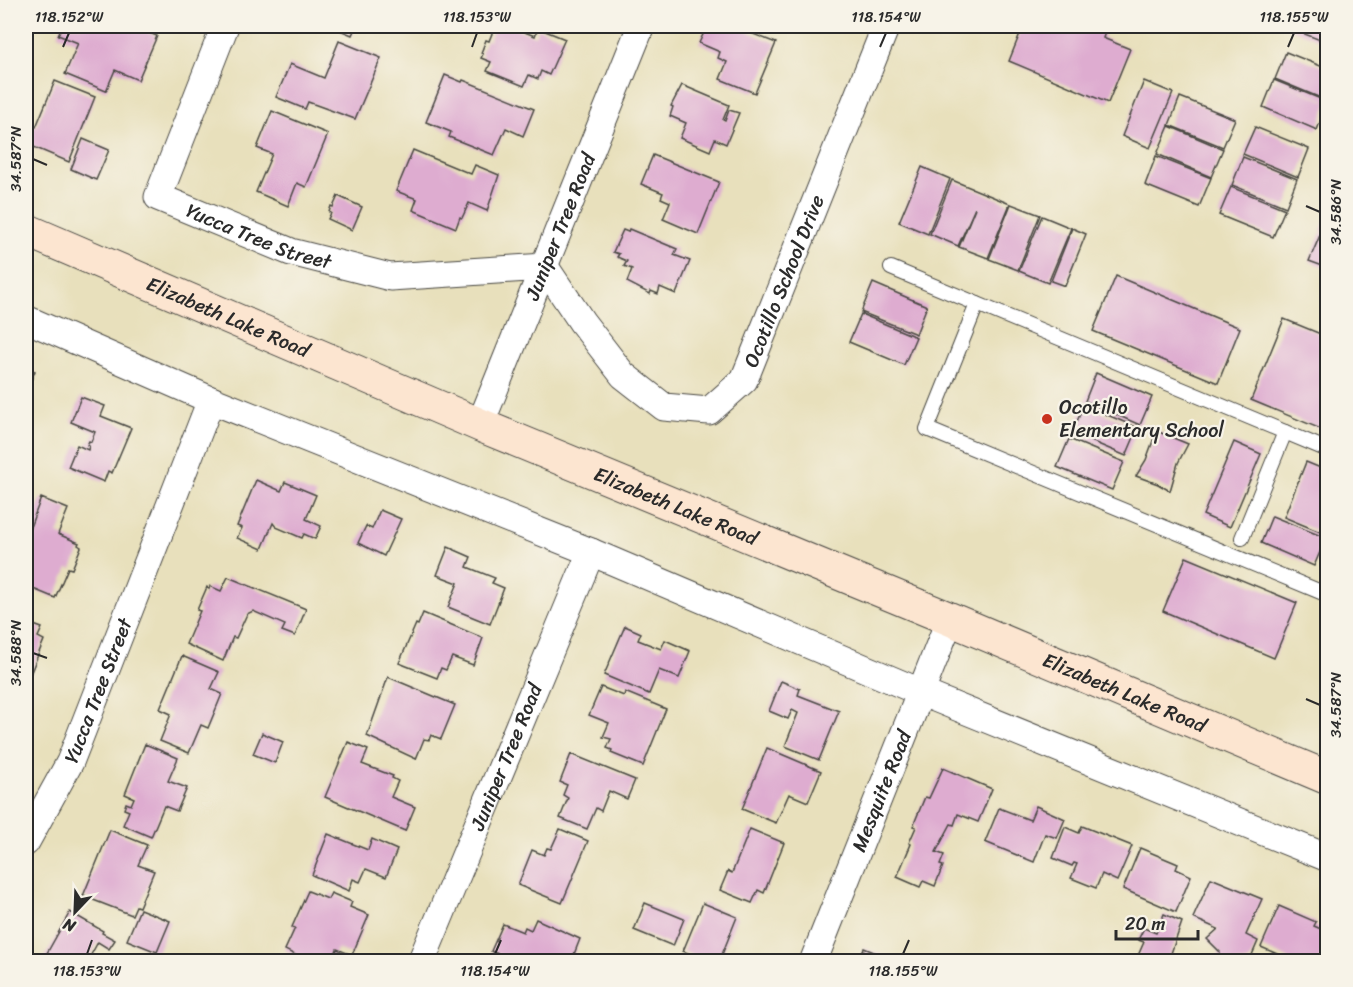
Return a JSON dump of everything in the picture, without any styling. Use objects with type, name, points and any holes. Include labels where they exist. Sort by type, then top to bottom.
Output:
[{"type":"main road","name":"Elizabeth Lake Road","points":[[26,230],[480,425],[1323,773]]},
{"type":"street","name":"Yucca Tree Street","points":[[225,26],[158,197],[291,252],[390,277],[544,267]]},
{"type":"street","name":"Juniper Tree Road","points":[[480,425],[641,26]]},
{"type":"street","name":"Ocotillo School Drive","points":[[544,267],[582,322],[623,375],[664,407],[708,411],[744,380],[886,26]]},
{"type":"street","points":[[26,319],[211,400],[591,552],[920,692],[1328,858]]},
{"type":"street","name":"Yucca Tree Street","points":[[26,842],[70,762],[211,400]]},
{"type":"street","name":"Juniper Tree Road","points":[[420,962],[591,552]]},
{"type":"street","name":"Mesquite Road","points":[[813,962],[950,619]]},
{"type":"lane","points":[[891,268],[1328,450]]},
{"type":"lane","points":[[977,304],[927,429],[1328,595]]},
{"type":"lane","points":[[1242,538],[1285,432]]},
{"type":"building","points":[[62,26],[132,26],[157,36],[138,80],[115,70],[106,91],[65,74],[78,43],[58,35]]},
{"type":"building","points":[[330,26],[356,26],[352,35]]},
{"type":"building","points":[[495,26],[509,26],[535,36],[538,28],[565,39],[549,75],[541,71],[538,79],[529,75],[524,86],[487,71],[491,62],[481,58],[483,54],[481,53]]},
{"type":"building","points":[[707,26],[733,26],[776,43],[755,93],[720,79],[727,62],[718,58],[720,52],[699,43]]},
{"type":"building","points":[[1023,26],[1107,26],[1103,38],[1130,49],[1108,103],[1009,61]]},
{"type":"building","points":[[1284,26],[1328,26],[1328,43]]},
{"type":"building","points":[[339,41],[381,58],[355,119],[308,102],[305,109],[276,97],[290,64],[324,78]]},
{"type":"building","points":[[1286,52],[1328,69],[1328,101],[1275,79]]},
{"type":"building","points":[[445,75],[534,109],[523,136],[506,128],[494,155],[449,137],[451,132],[426,122]]},
{"type":"building","points":[[1274,80],[1328,102],[1317,130],[1263,107]]},
{"type":"building","points":[[55,81],[95,97],[69,162],[29,145],[26,141],[30,124],[36,127]]},
{"type":"building","points":[[1144,81],[1173,93],[1150,148],[1122,136]]},
{"type":"building","points":[[682,85],[729,105],[723,120],[725,121],[729,110],[739,113],[726,144],[715,139],[710,151],[680,138],[686,123],[670,116],[673,107],[671,106]]},
{"type":"building","points":[[1180,97],[1235,119],[1223,147],[1169,125]]},
{"type":"building","points":[[272,111],[328,134],[306,187],[297,183],[288,206],[256,192],[272,154],[257,148]]},
{"type":"building","points":[[1169,126],[1223,149],[1211,177],[1157,154]]},
{"type":"building","points":[[1255,127],[1309,149],[1298,177],[1243,154]]},
{"type":"building","points":[[83,139],[109,150],[96,180],[71,169]]},
{"type":"building","points":[[413,150],[471,174],[475,165],[499,175],[487,211],[469,203],[456,228],[413,210],[417,199],[396,191]]},
{"type":"building","points":[[653,155],[719,182],[698,234],[663,219],[670,202],[661,198],[663,193],[641,184]]},
{"type":"building","points":[[1156,156],[1211,178],[1199,207],[1145,185]]},
{"type":"building","points":[[1243,157],[1297,179],[1286,207],[1232,185]]},
{"type":"building","points":[[922,167],[950,179],[928,234],[899,222]]},
{"type":"building","points":[[952,180],[1010,204],[988,258],[959,247],[975,208],[958,246],[930,234]]},
{"type":"building","points":[[1231,187],[1285,209],[1273,237],[1219,215]]},
{"type":"building","points":[[338,196],[362,207],[352,230],[328,219],[331,206],[333,207]]},
{"type":"building","points":[[1011,204],[1040,215],[1018,270],[989,259]]},
{"type":"building","points":[[1042,216],[1071,228],[1048,283],[1019,271]]},
{"type":"building","points":[[1328,216],[1328,233],[1321,231]]},
{"type":"building","points":[[1072,228],[1086,234],[1065,286],[1051,281]]},
{"type":"building","points":[[629,229],[677,249],[674,255],[690,261],[676,294],[660,287],[658,294],[651,291],[650,294],[627,282],[632,269],[624,266],[627,261],[617,257],[619,254],[613,252],[623,230],[628,232]]},
{"type":"building","points":[[1321,233],[1328,235],[1328,268],[1309,261]]},
{"type":"building","points":[[1116,276],[1240,328],[1218,383],[1093,331]]},
{"type":"building","points":[[873,283],[927,306],[916,334],[861,312]]},
{"type":"building","points":[[861,314],[916,337],[904,365],[849,342]]},
{"type":"building","points":[[1284,319],[1328,337],[1328,432],[1251,400]]},
{"type":"building","points":[[26,368],[35,371],[26,393]]},
{"type":"building","points":[[1096,373],[1152,397],[1140,425],[1085,401]]},
{"type":"building","points":[[81,397],[105,406],[101,416],[131,428],[112,473],[108,471],[104,482],[68,467],[77,445],[88,450],[87,445],[89,441],[91,442],[95,432],[71,422]]},
{"type":"building","points":[[1084,405],[1138,428],[1126,456],[1072,433]]},
{"type":"building","points":[[1154,430],[1188,444],[1178,463],[1170,491],[1136,476],[1146,460],[1154,438]]},
{"type":"building","points":[[1069,439],[1124,462],[1112,490],[1057,467]]},
{"type":"building","points":[[1234,442],[1261,454],[1230,527],[1203,515]]},
{"type":"building","points":[[1306,462],[1328,471],[1328,529],[1325,534],[1284,517]]},
{"type":"building","points":[[256,480],[281,491],[285,482],[316,495],[306,519],[321,526],[315,539],[304,534],[302,538],[276,527],[273,523],[262,549],[237,538],[242,528],[237,526]]},
{"type":"building","points":[[41,498],[68,509],[58,534],[79,543],[81,547],[72,569],[68,568],[55,598],[26,586],[26,567],[29,559],[26,557],[26,538]]},
{"type":"building","points":[[380,510],[401,519],[384,556],[358,543],[366,526],[372,529]]},
{"type":"building","points":[[1272,516],[1326,538],[1314,566],[1261,543]]},
{"type":"building","points":[[448,547],[471,557],[467,567],[495,578],[492,583],[504,588],[490,624],[448,607],[458,583],[437,575]]},
{"type":"building","points":[[1186,557],[1297,603],[1274,658],[1163,611]]},
{"type":"building","points":[[228,577],[306,609],[295,636],[282,631],[285,625],[253,611],[247,614],[236,638],[233,637],[223,661],[186,644],[207,587],[221,591]]},
{"type":"building","points":[[26,606],[33,608],[28,623],[42,628],[38,637],[44,640],[27,682],[26,681]]},
{"type":"building","points":[[423,613],[483,638],[473,665],[452,657],[446,670],[441,668],[437,678],[399,663]]},
{"type":"building","points":[[625,626],[641,633],[638,640],[661,649],[665,640],[690,651],[679,678],[659,670],[649,694],[604,675]]},
{"type":"building","points":[[182,656],[219,672],[211,689],[222,694],[208,728],[201,725],[189,753],[160,741],[171,714],[160,709]]},
{"type":"building","points":[[388,677],[455,705],[441,739],[431,735],[429,740],[424,739],[416,759],[367,736]]},
{"type":"building","points":[[781,681],[800,689],[798,695],[839,711],[819,760],[785,746],[798,713],[792,710],[788,719],[769,711]]},
{"type":"building","points":[[601,687],[624,696],[625,692],[666,709],[643,766],[611,753],[612,750],[607,748],[611,739],[603,737],[609,723],[589,715]]},
{"type":"building","points":[[262,733],[283,742],[275,763],[253,754]]},
{"type":"building","points":[[348,742],[368,750],[362,764],[393,776],[392,778],[398,781],[391,797],[415,807],[405,831],[325,797]]},
{"type":"building","points":[[145,744],[178,758],[168,781],[187,788],[177,811],[164,806],[151,837],[123,825],[129,811],[124,809],[126,803],[131,805],[134,798],[125,794]]},
{"type":"building","points":[[767,748],[821,771],[808,802],[789,794],[776,823],[742,809]]},
{"type":"building","points":[[571,754],[635,780],[627,799],[609,791],[601,811],[596,808],[587,829],[560,818],[568,798],[563,795],[567,785],[560,782]]},
{"type":"building","points":[[943,768],[992,789],[978,822],[958,814],[954,825],[951,824],[936,852],[944,855],[940,865],[943,866],[935,886],[923,881],[920,887],[897,877],[911,844],[909,843],[916,827],[913,826],[925,797],[929,798]]},
{"type":"building","points":[[1036,806],[1065,819],[1057,838],[1045,834],[1034,862],[985,842],[999,808],[1030,820]]},
{"type":"building","points":[[1082,826],[1132,846],[1117,881],[1102,874],[1096,888],[1071,878],[1077,864],[1074,863],[1072,866],[1053,858],[1065,827],[1079,833]]},
{"type":"building","points":[[560,829],[588,841],[562,903],[518,885],[532,850],[544,855],[547,848],[551,849]]},
{"type":"building","points":[[750,829],[784,843],[764,893],[758,890],[752,903],[720,890],[728,871],[732,873]]},
{"type":"building","points":[[110,830],[147,845],[138,865],[154,871],[139,907],[136,906],[132,915],[83,896]]},
{"type":"building","points":[[328,834],[368,850],[372,839],[397,850],[386,877],[366,869],[360,882],[353,879],[349,891],[312,875]]},
{"type":"building","points":[[1140,848],[1178,864],[1176,869],[1191,876],[1176,912],[1123,889]]},
{"type":"building","points":[[1211,878],[1262,899],[1246,935],[1258,941],[1249,962],[1216,962],[1220,952],[1207,939],[1218,929],[1193,918]]},
{"type":"building","points":[[308,891],[328,899],[331,893],[352,902],[350,907],[369,915],[352,955],[337,949],[332,962],[309,962],[285,950],[295,928],[292,927]]},
{"type":"building","points":[[645,903],[684,919],[673,946],[634,930]]},
{"type":"building","points":[[703,903],[737,917],[719,962],[709,962],[683,951]]},
{"type":"building","points":[[1279,906],[1316,922],[1314,926],[1328,932],[1328,939],[1318,962],[1288,962],[1289,959],[1261,947]]},
{"type":"building","points":[[140,909],[170,921],[157,952],[127,940]]},
{"type":"building","points":[[70,912],[115,940],[109,949],[98,942],[87,962],[42,962]]},
{"type":"building","points":[[1164,914],[1182,922],[1168,962],[1145,962],[1137,958],[1144,942],[1138,940],[1144,928],[1156,933]]},
{"type":"building","points":[[536,919],[580,939],[571,962],[517,962],[491,951],[503,924],[523,932],[525,927],[531,930]]},
{"type":"building","points":[[864,948],[896,961],[896,962],[859,962]]},
{"type":"place","name":"Ocotillo Elementary School","points":[[1047,419]]}]
